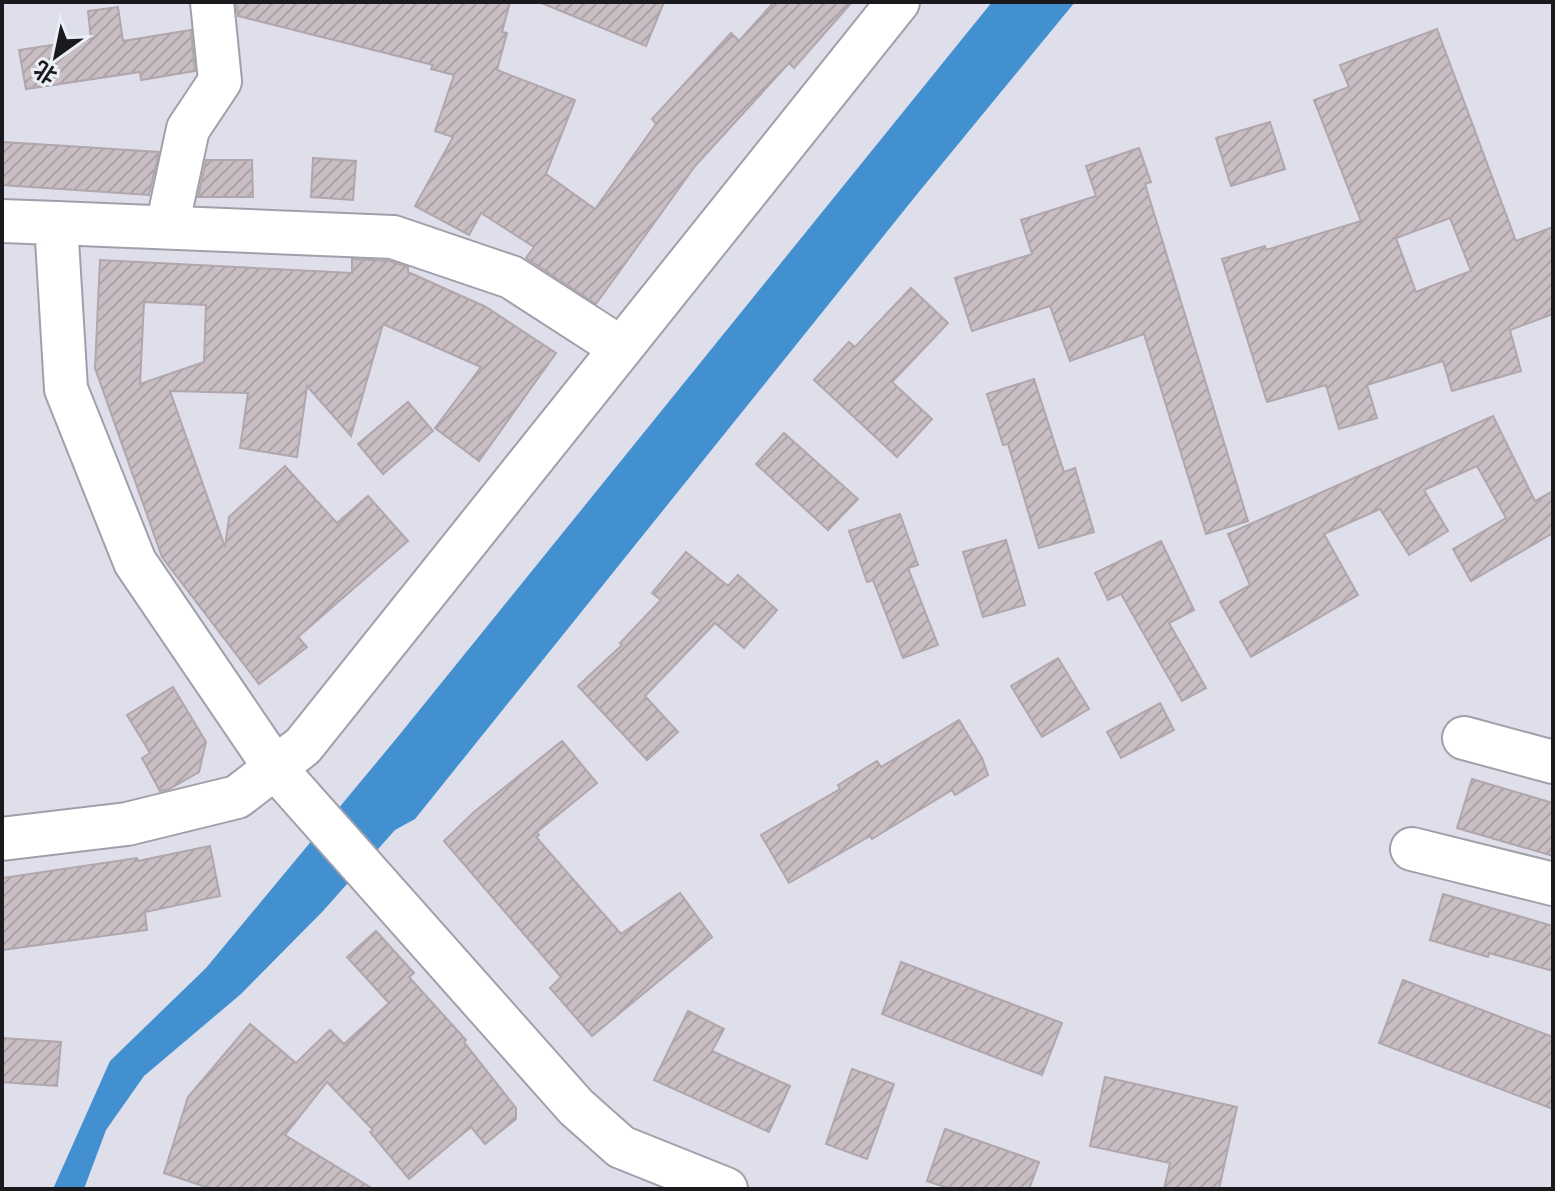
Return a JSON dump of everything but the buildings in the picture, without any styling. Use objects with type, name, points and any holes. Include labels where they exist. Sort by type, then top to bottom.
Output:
[{"type":"street","points":[[167,227],[188,129],[220,81],[212,2]]},
{"type":"street","points":[[2,839],[127,824],[237,797],[303,746],[898,2]]},
{"type":"street","points":[[2,221],[393,237],[511,277],[621,348]]},
{"type":"street","points":[[56,223],[66,389],[135,562],[275,768],[576,1107],[621,1147],[726,1189]]},
{"type":"street","points":[[1464,738],[1553,762]]},
{"type":"street","points":[[1412,849],[1553,884]]},
{"type":"water","points":[[992,2],[1075,2],[415,819],[395,830],[323,911],[241,994],[144,1076],[106,1130],[84,1189],[53,1189],[110,1061],[206,968],[396,739]]}]
